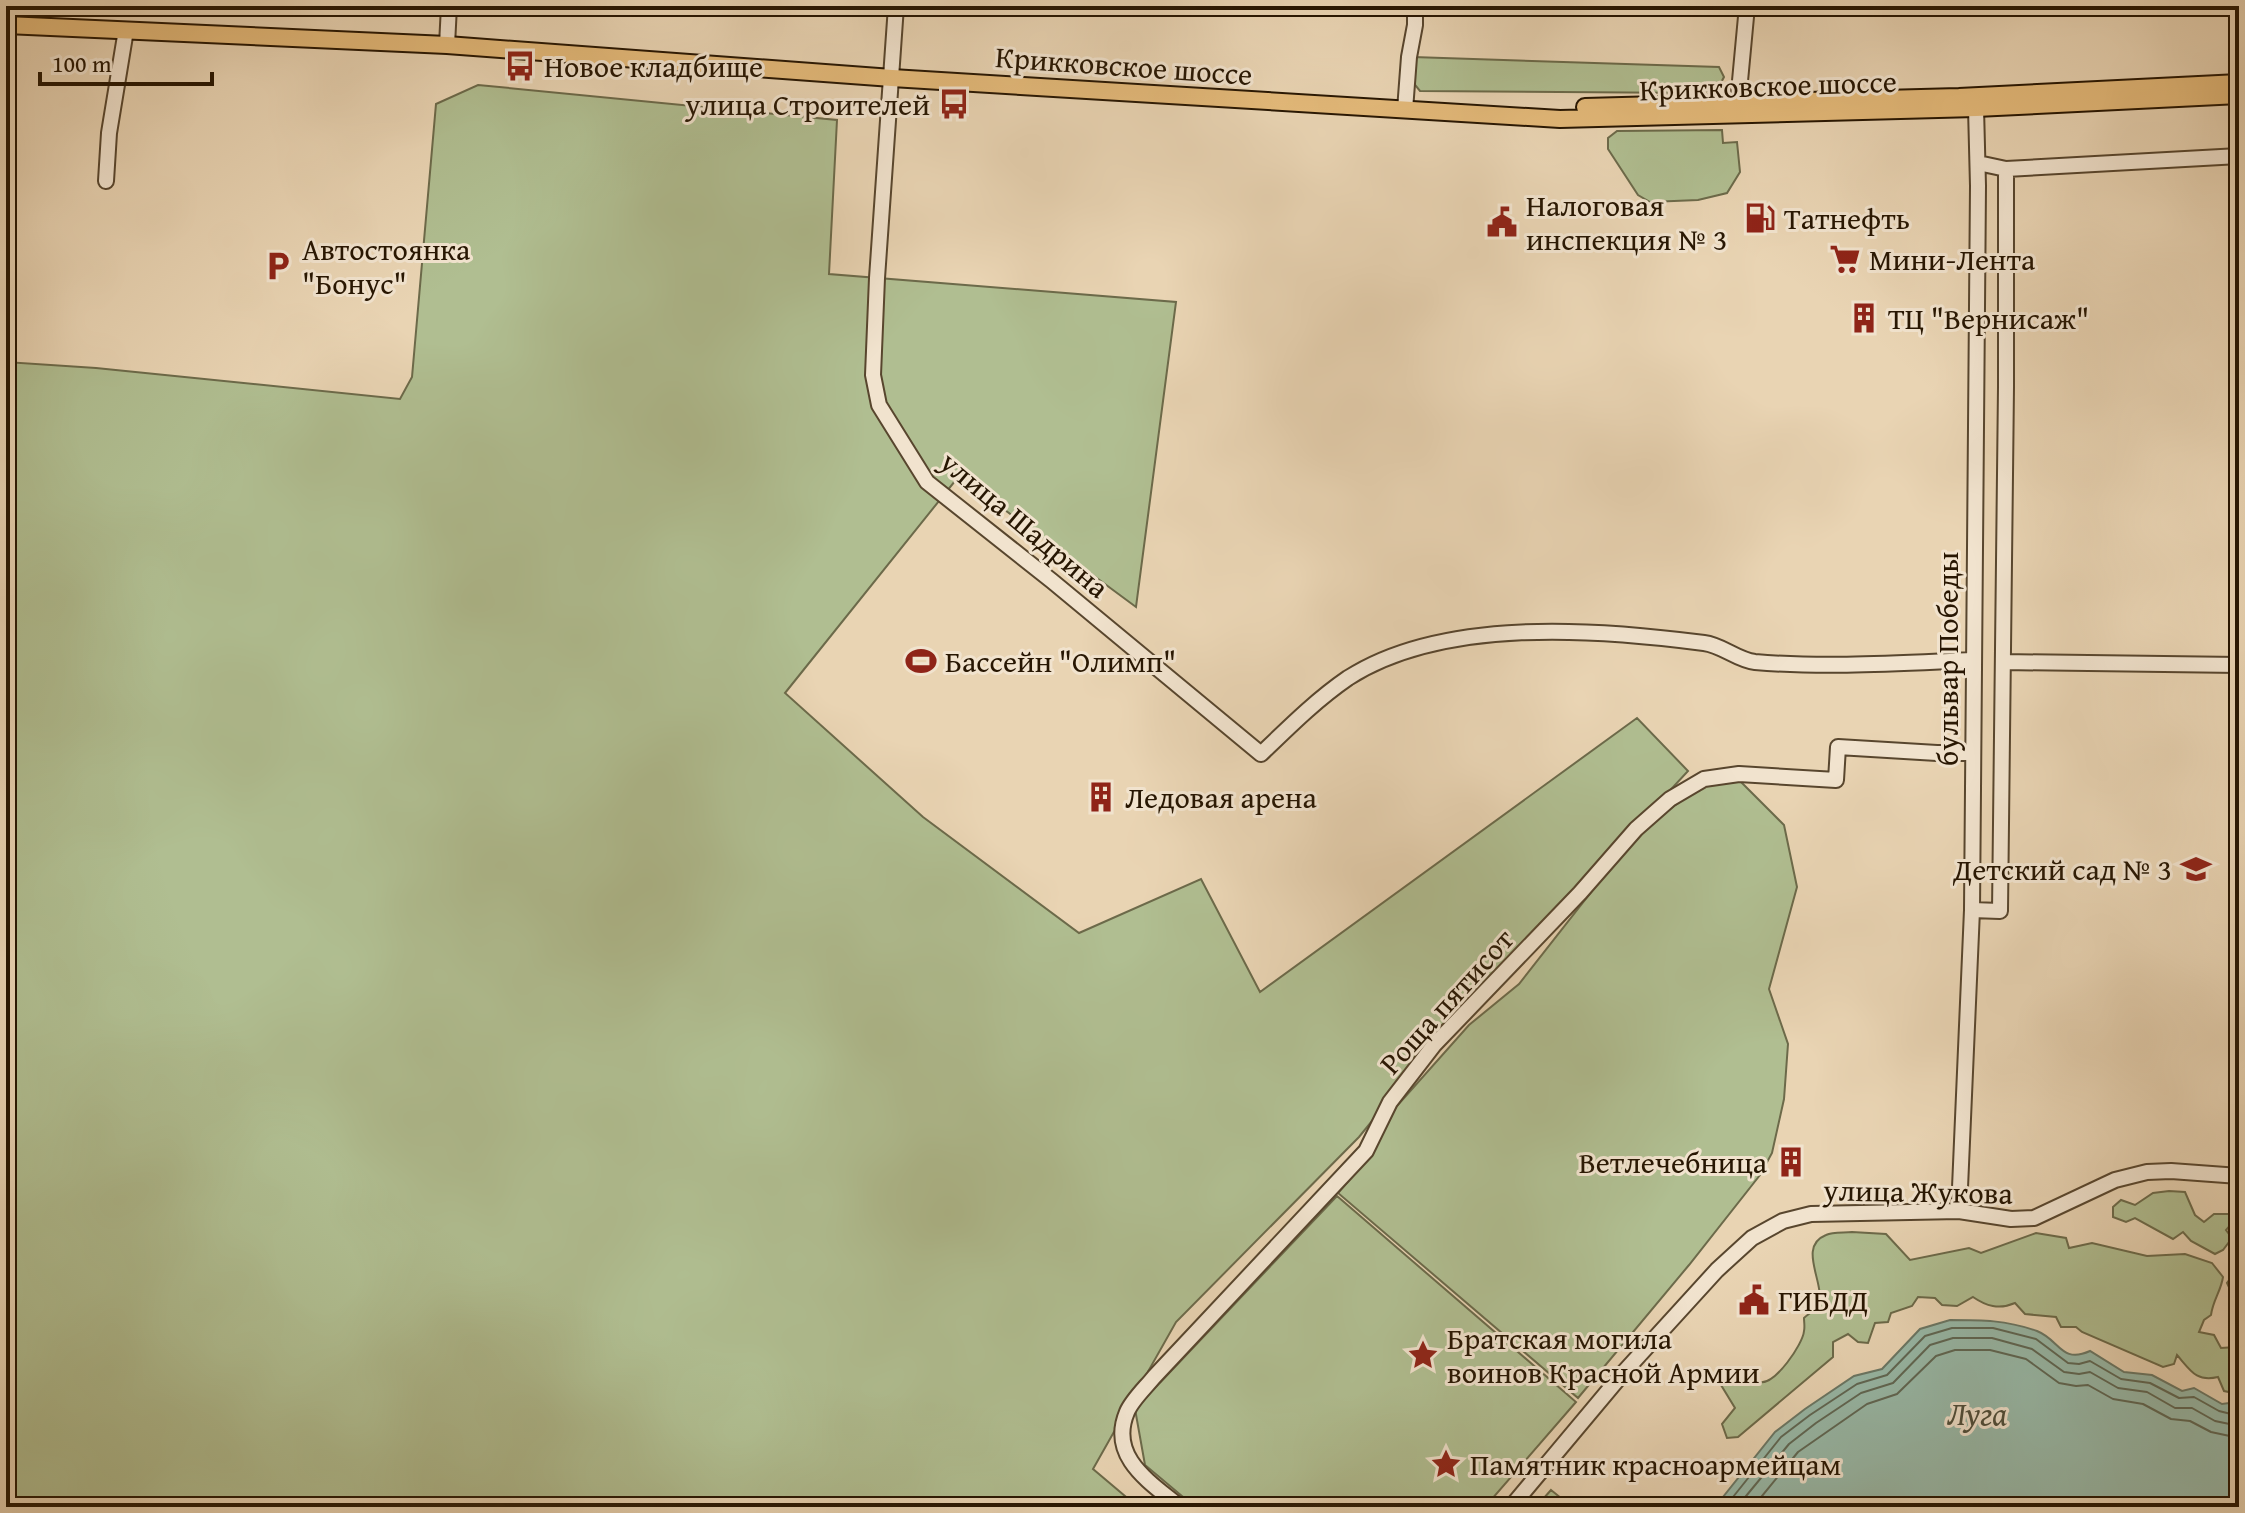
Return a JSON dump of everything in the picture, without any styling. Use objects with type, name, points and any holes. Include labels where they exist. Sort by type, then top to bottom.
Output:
[{"type":"main road","points":[[6,17],[447,41]]},
{"type":"main road","name":"Крикковское шоссе","points":[[6,25],[447,41],[1560,119],[1737,107],[1976,108],[2239,95]]},
{"type":"main road","points":[[1737,107],[2239,83]]},
{"type":"street","points":[[447,41],[449,6]]},
{"type":"street","points":[[892,73],[896,6]]},
{"type":"street","points":[[1405,106],[1415,6]]},
{"type":"street","points":[[1737,107],[1747,6]]},
{"type":"street","points":[[106,181],[109,133],[126,30]]},
{"type":"street","name":"улица Шадрина","points":[[892,73],[873,375],[879,405],[927,482],[1261,754],[1317,700],[1351,676],[1407,651],[1488,634],[1577,631],[1662,637],[1717,645],[1750,661],[1829,665],[1973,660]]},
{"type":"street","name":"бульвар Победы","points":[[1959,1211],[1972,910],[1976,108]]},
{"type":"street","points":[[1978,163],[2006,169],[2239,156]]},
{"type":"street","points":[[1972,910],[2000,911],[2006,169]]},
{"type":"street","points":[[2003,662],[2239,665]]},
{"type":"street","name":"Роща пятисот","points":[[1180,1507],[1135,1469],[1122,1440],[1127,1411],[1154,1377],[1366,1151],[1390,1102],[1434,1045],[1636,829],[1670,799],[1704,779],[1739,774],[1836,780],[1838,747],[1973,753]]},
{"type":"street","name":"улица Жукова","points":[[1514,1504],[1717,1270],[1752,1238],[1783,1221],[1811,1214],[1959,1211],[2011,1219],[2034,1218],[2115,1180],[2147,1172],[2239,1176]]},
{"type":"shaded area","points":[[31,6],[431,6],[430,12],[180,7],[127,11]]},
{"type":"shaded area","points":[[1413,57],[1719,67],[1724,77],[1714,89],[1698,93],[1420,91],[1411,80]]},
{"type":"shaded area","points":[[478,85],[837,120],[829,274],[1176,302],[1136,607],[959,476],[785,693],[923,817],[1079,933],[1201,879],[1260,992],[1637,718],[1688,771],[1434,1045],[1359,1137],[1176,1322],[1093,1469],[1138,1507],[6,1507],[6,362],[96,368],[400,399],[412,377],[436,104]]},
{"type":"shaded area","points":[[1722,130],[1723,143],[1737,142],[1740,172],[1727,193],[1698,200],[1650,202],[1638,195],[1608,149],[1608,138],[1617,131]]},
{"type":"shaded area","points":[[1739,780],[1784,825],[1797,887],[1769,989],[1788,1044],[1784,1099],[1772,1153],[1760,1175],[1689,1265],[1578,1398],[1338,1193],[1374,1151],[1396,1107],[1469,1025],[1519,984],[1614,863],[1657,818],[1708,782]]},
{"type":"shaded area","points":[[2185,1192],[2195,1215],[2204,1222],[2214,1214],[2233,1214],[2234,1221],[2226,1230],[2232,1238],[2223,1250],[2215,1254],[2191,1241],[2183,1232],[2173,1239],[2135,1218],[2126,1222],[2113,1217],[2113,1207],[2121,1200],[2135,1205],[2153,1193]]},
{"type":"shaded area","points":[[1337,1196],[1576,1402],[1485,1507],[1195,1507],[1145,1465],[1135,1409]]},
{"type":"shaded area","points":[[1852,1232],[1886,1234],[1910,1260],[1969,1248],[1981,1253],[2036,1233],[2066,1238],[2069,1248],[2092,1243],[2147,1256],[2185,1254],[2212,1263],[2223,1277],[2211,1315],[2204,1320],[2199,1332],[2214,1335],[2221,1348],[2236,1347],[2237,1305],[2227,1283],[2237,1270],[2234,1253],[2239,1247],[2239,1394],[2224,1391],[2218,1377],[2204,1378],[2194,1374],[2177,1355],[2174,1364],[2163,1367],[2076,1327],[2061,1327],[2056,1317],[2025,1314],[2015,1303],[1993,1306],[1973,1297],[1957,1306],[1942,1305],[1935,1298],[1918,1297],[1912,1306],[1891,1313],[1888,1322],[1875,1323],[1868,1343],[1858,1342],[1848,1334],[1833,1342],[1833,1357],[1738,1437],[1727,1438],[1722,1424],[1735,1408],[1721,1385],[1724,1375],[1738,1368],[1760,1382],[1780,1371],[1794,1354],[1802,1337],[1804,1318],[1818,1305],[1820,1297],[1813,1248],[1826,1235]]},
{"type":"shaded area","points":[[1551,1490],[1572,1507],[1536,1507]]},
{"type":"water","name":"Луга","points":[[1950,1320],[1994,1321],[2026,1327],[2045,1335],[2067,1353],[2073,1355],[2090,1351],[2124,1372],[2152,1375],[2182,1391],[2194,1388],[2222,1404],[2229,1403],[2239,1411],[2239,1507],[1715,1507],[1775,1432],[1854,1376],[1882,1369],[1920,1329]]},
{"type":"place","name":"Новое кладбище","points":[[520,66]]},
{"type":"place","name":"улица Строителей","points":[[954,104]]},
{"type":"place","name":"Татнефть","points":[[1760,218]]},
{"type":"place","name":"Налоговая инспекция № 3","points":[[1502,222]]},
{"type":"place","name":"Мини-Лента","points":[[1845,259]]},
{"type":"place","name":"Автостоянка \"Бонус\"","points":[[278,266]]},
{"type":"place","name":"ТЦ \"Вернисаж\"","points":[[1864,318]]},
{"type":"place","name":"Бассейн \"Олимп\"","points":[[921,661]]},
{"type":"place","name":"Ледовая арена","points":[[1101,797]]},
{"type":"place","name":"Детский сад № 3","points":[[2196,869]]},
{"type":"place","name":"Ветлечебница","points":[[1791,1162]]},
{"type":"place","name":"ГИБДД","points":[[1754,1300]]},
{"type":"place","name":"Братская могила воинов Красной Армии","points":[[1423,1355]]},
{"type":"place","name":"Памятник красноармейцам","points":[[1446,1464]]}]
